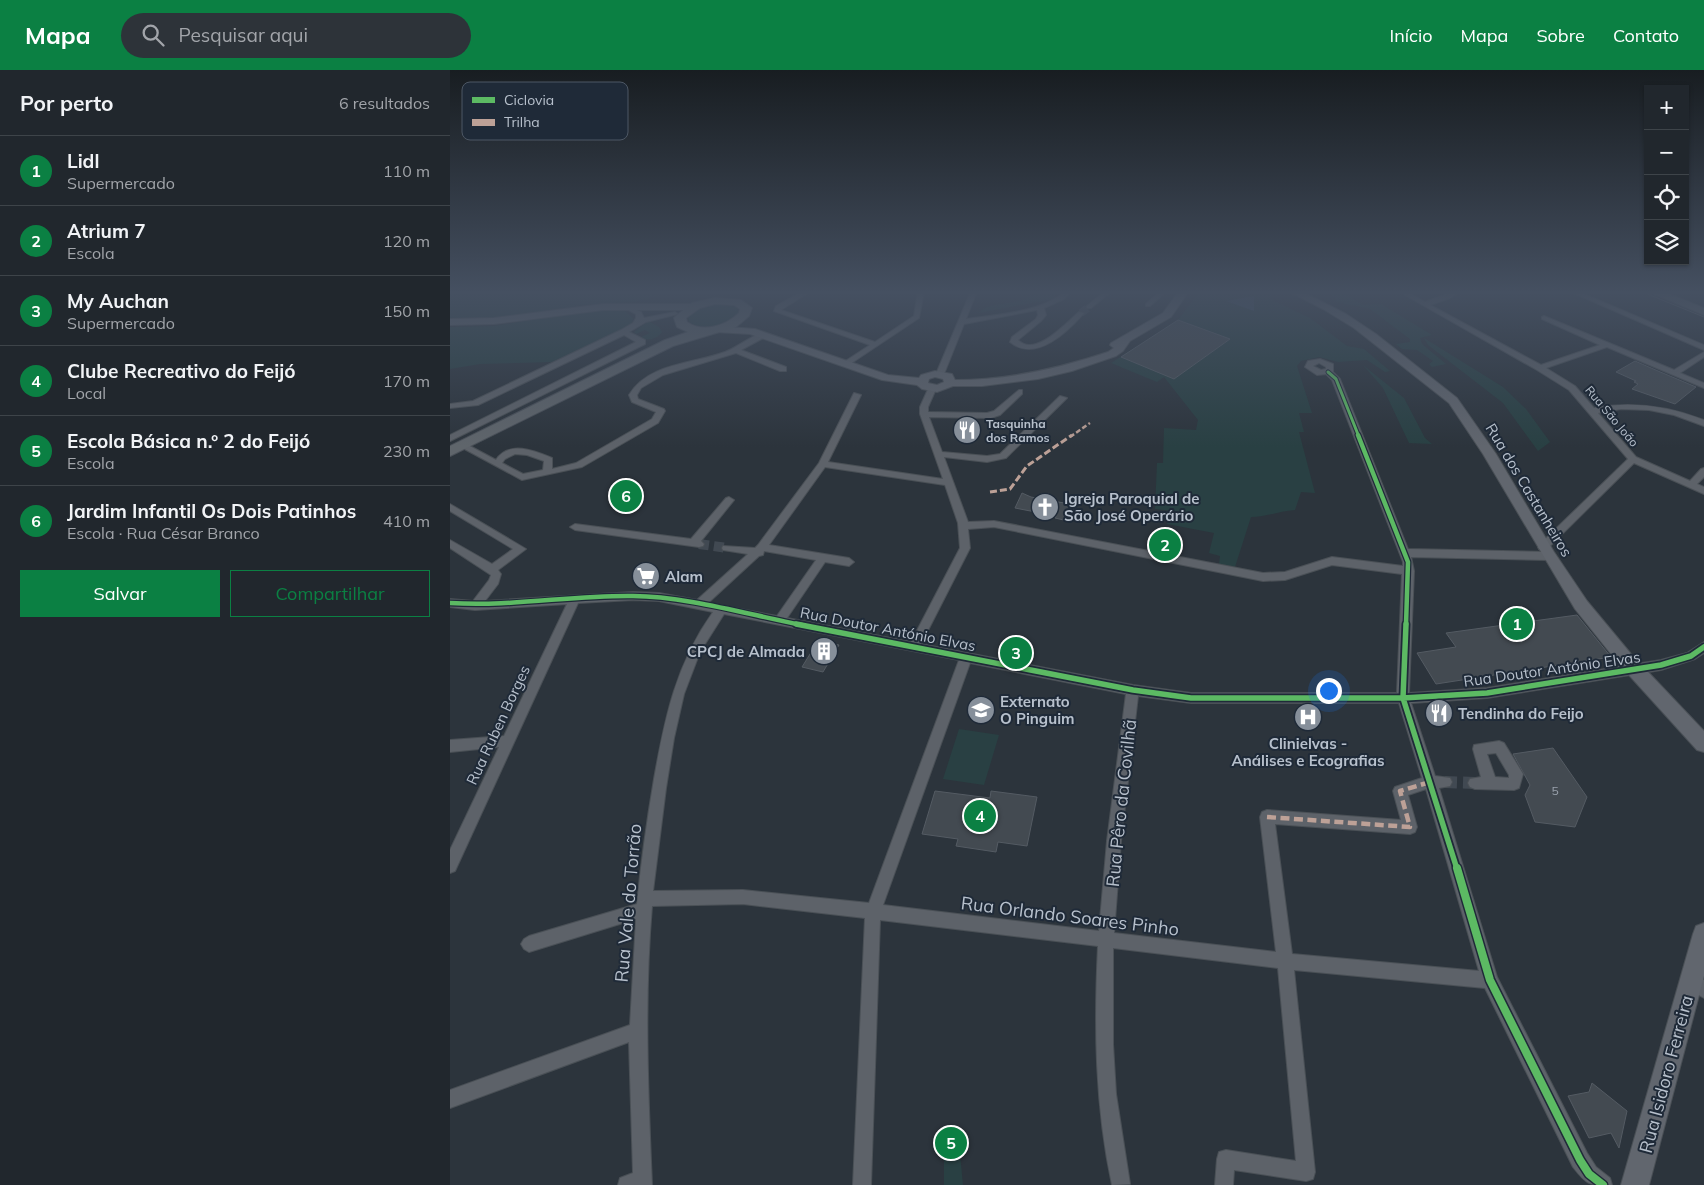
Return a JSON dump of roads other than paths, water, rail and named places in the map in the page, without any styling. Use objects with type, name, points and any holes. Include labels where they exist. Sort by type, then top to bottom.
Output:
[{"type":"main road","points":[[450,452],[456,445],[653,343]]},
{"type":"main road","points":[[456,445],[669,343]]},
{"type":"street","points":[[450,406],[474,402],[600,343]]},
{"type":"street","points":[[450,438],[640,343]]},
{"type":"street","points":[[456,445],[522,477],[535,476],[547,471],[579,465],[654,422],[661,411],[635,400],[633,395],[634,389],[676,368],[735,350],[744,343]]},
{"type":"street","points":[[786,343],[886,378],[927,386],[944,387],[950,383],[991,382],[1038,376],[1068,369],[1115,352],[1123,343]]},
{"type":"street","points":[[870,343],[876,345]]},
{"type":"street","points":[[847,364],[879,343]]},
{"type":"street","points":[[940,374],[953,343]]},
{"type":"street","points":[[1016,343],[1030,348],[1042,346],[1046,343]]},
{"type":"street","name":"Rua dos Castanheiros","points":[[1382,343],[1455,403],[1480,440],[1546,552],[1583,607],[1636,670],[1704,744]]},
{"type":"street","name":"Rua São João","points":[[1495,343],[1572,388],[1633,459],[1704,491]]},
{"type":"street","points":[[1601,343],[1704,386]]},
{"type":"street","points":[[1692,343],[1704,348]]},
{"type":"street","points":[[1540,368],[1606,345]]},
{"type":"street","points":[[735,350],[782,369]]},
{"type":"street","points":[[1674,374],[1704,354]]},
{"type":"street","points":[[1328,372],[1336,379],[1405,553],[1409,571],[1403,698],[1437,782],[1490,980],[1580,1160],[1589,1174],[1603,1185]]},
{"type":"street","points":[[914,647],[965,548],[964,526],[924,414],[930,375],[940,374],[948,376],[950,383]]},
{"type":"street","points":[[924,414],[988,416],[997,413],[1019,392]]},
{"type":"street","points":[[700,604],[760,550],[823,464],[857,396]]},
{"type":"street","points":[[939,454],[987,459],[1003,456],[1063,398]]},
{"type":"street","points":[[1593,411],[1616,406],[1645,407],[1677,413],[1704,423]]},
{"type":"street","points":[[497,464],[513,452],[530,451],[549,460],[547,471]]},
{"type":"street","points":[[1405,553],[1546,552],[1633,459]]},
{"type":"street","points":[[823,464],[949,483]]},
{"type":"street","points":[[1691,486],[1704,470]]},
{"type":"street","points":[[575,527],[696,544],[729,500]]},
{"type":"street","points":[[450,507],[521,549],[492,569]]},
{"type":"street","points":[[964,526],[994,524],[1263,577],[1285,576],[1321,563],[1338,561],[1409,571]]},
{"type":"street","points":[[450,543],[492,569],[496,574],[494,581],[475,606]]},
{"type":"street","points":[[727,548],[760,550],[849,562]]},
{"type":"street","points":[[780,620],[823,558]]},
{"type":"street","name":"Rua Doutor António Elvas","points":[[450,603],[492,606],[575,598],[640,595],[722,608],[1134,690],[1191,698],[1403,698],[1487,693],[1636,670],[1691,656],[1704,646]]},
{"type":"street","name":"Rua Ruben Borges","points":[[450,866],[575,598]]},
{"type":"street","name":"Rua Vale do Torrão","points":[[638,1183],[638,1030],[647,860],[677,691],[698,641],[722,608]]},
{"type":"street","points":[[862,1185],[872,912],[966,657]]},
{"type":"street","name":"Rua Pêro da Covilhã","points":[[1121,1184],[1107,1096],[1104,1033],[1107,941],[1118,806],[1134,690]]},
{"type":"street","points":[[450,746],[509,740]]},
{"type":"street","points":[[1224,1185],[1226,1160],[1306,1172],[1285,961],[1267,818],[1410,826],[1400,791],[1437,782]]},
{"type":"street","points":[[1475,783],[1490,783]]},
{"type":"street","name":"Rua Orlando Soares Pinho","points":[[530,944],[645,904],[743,896],[1107,941],[1285,961],[1490,980]]},
{"type":"street","name":"Rua Isidoro Ferreira","points":[[1634,1184],[1698,986],[1704,934]]},
{"type":"street","points":[[450,1099],[638,1030]]},
{"type":"tunnel","points":[[699,544],[727,548]]},
{"type":"tunnel","points":[[1445,782],[1475,783]]},
{"type":"place","name":"Tasquinha dos Ramos","points":[[967,430]]},
{"type":"place","name":"Jardim Infantil Os Dois Patinhos","points":[[626,496]]},
{"type":"place","name":"Igreja Paroquial de São José Operário","points":[[1045,507]]},
{"type":"place","name":"Atrium 7","points":[[1165,545]]},
{"type":"place","name":"Alam","points":[[646,576]]},
{"type":"place","name":"Lidl","points":[[1517,624]]},
{"type":"place","name":"CPCJ de Almada","points":[[824,651]]},
{"type":"place","name":"My Auchan","points":[[1016,653]]},
{"type":"place","name":"Externato O Pinguim","points":[[981,710]]},
{"type":"place","name":"Tendinha do Feijo","points":[[1439,713]]},
{"type":"place","name":"Clinielvas - Análises e Ecografias","points":[[1308,717]]},
{"type":"place","name":"Clube Recreativo do Feijó","points":[[980,816]]},
{"type":"place","name":"Escola Básica n.º 2 do Feijó","points":[[951,1143]]}]
